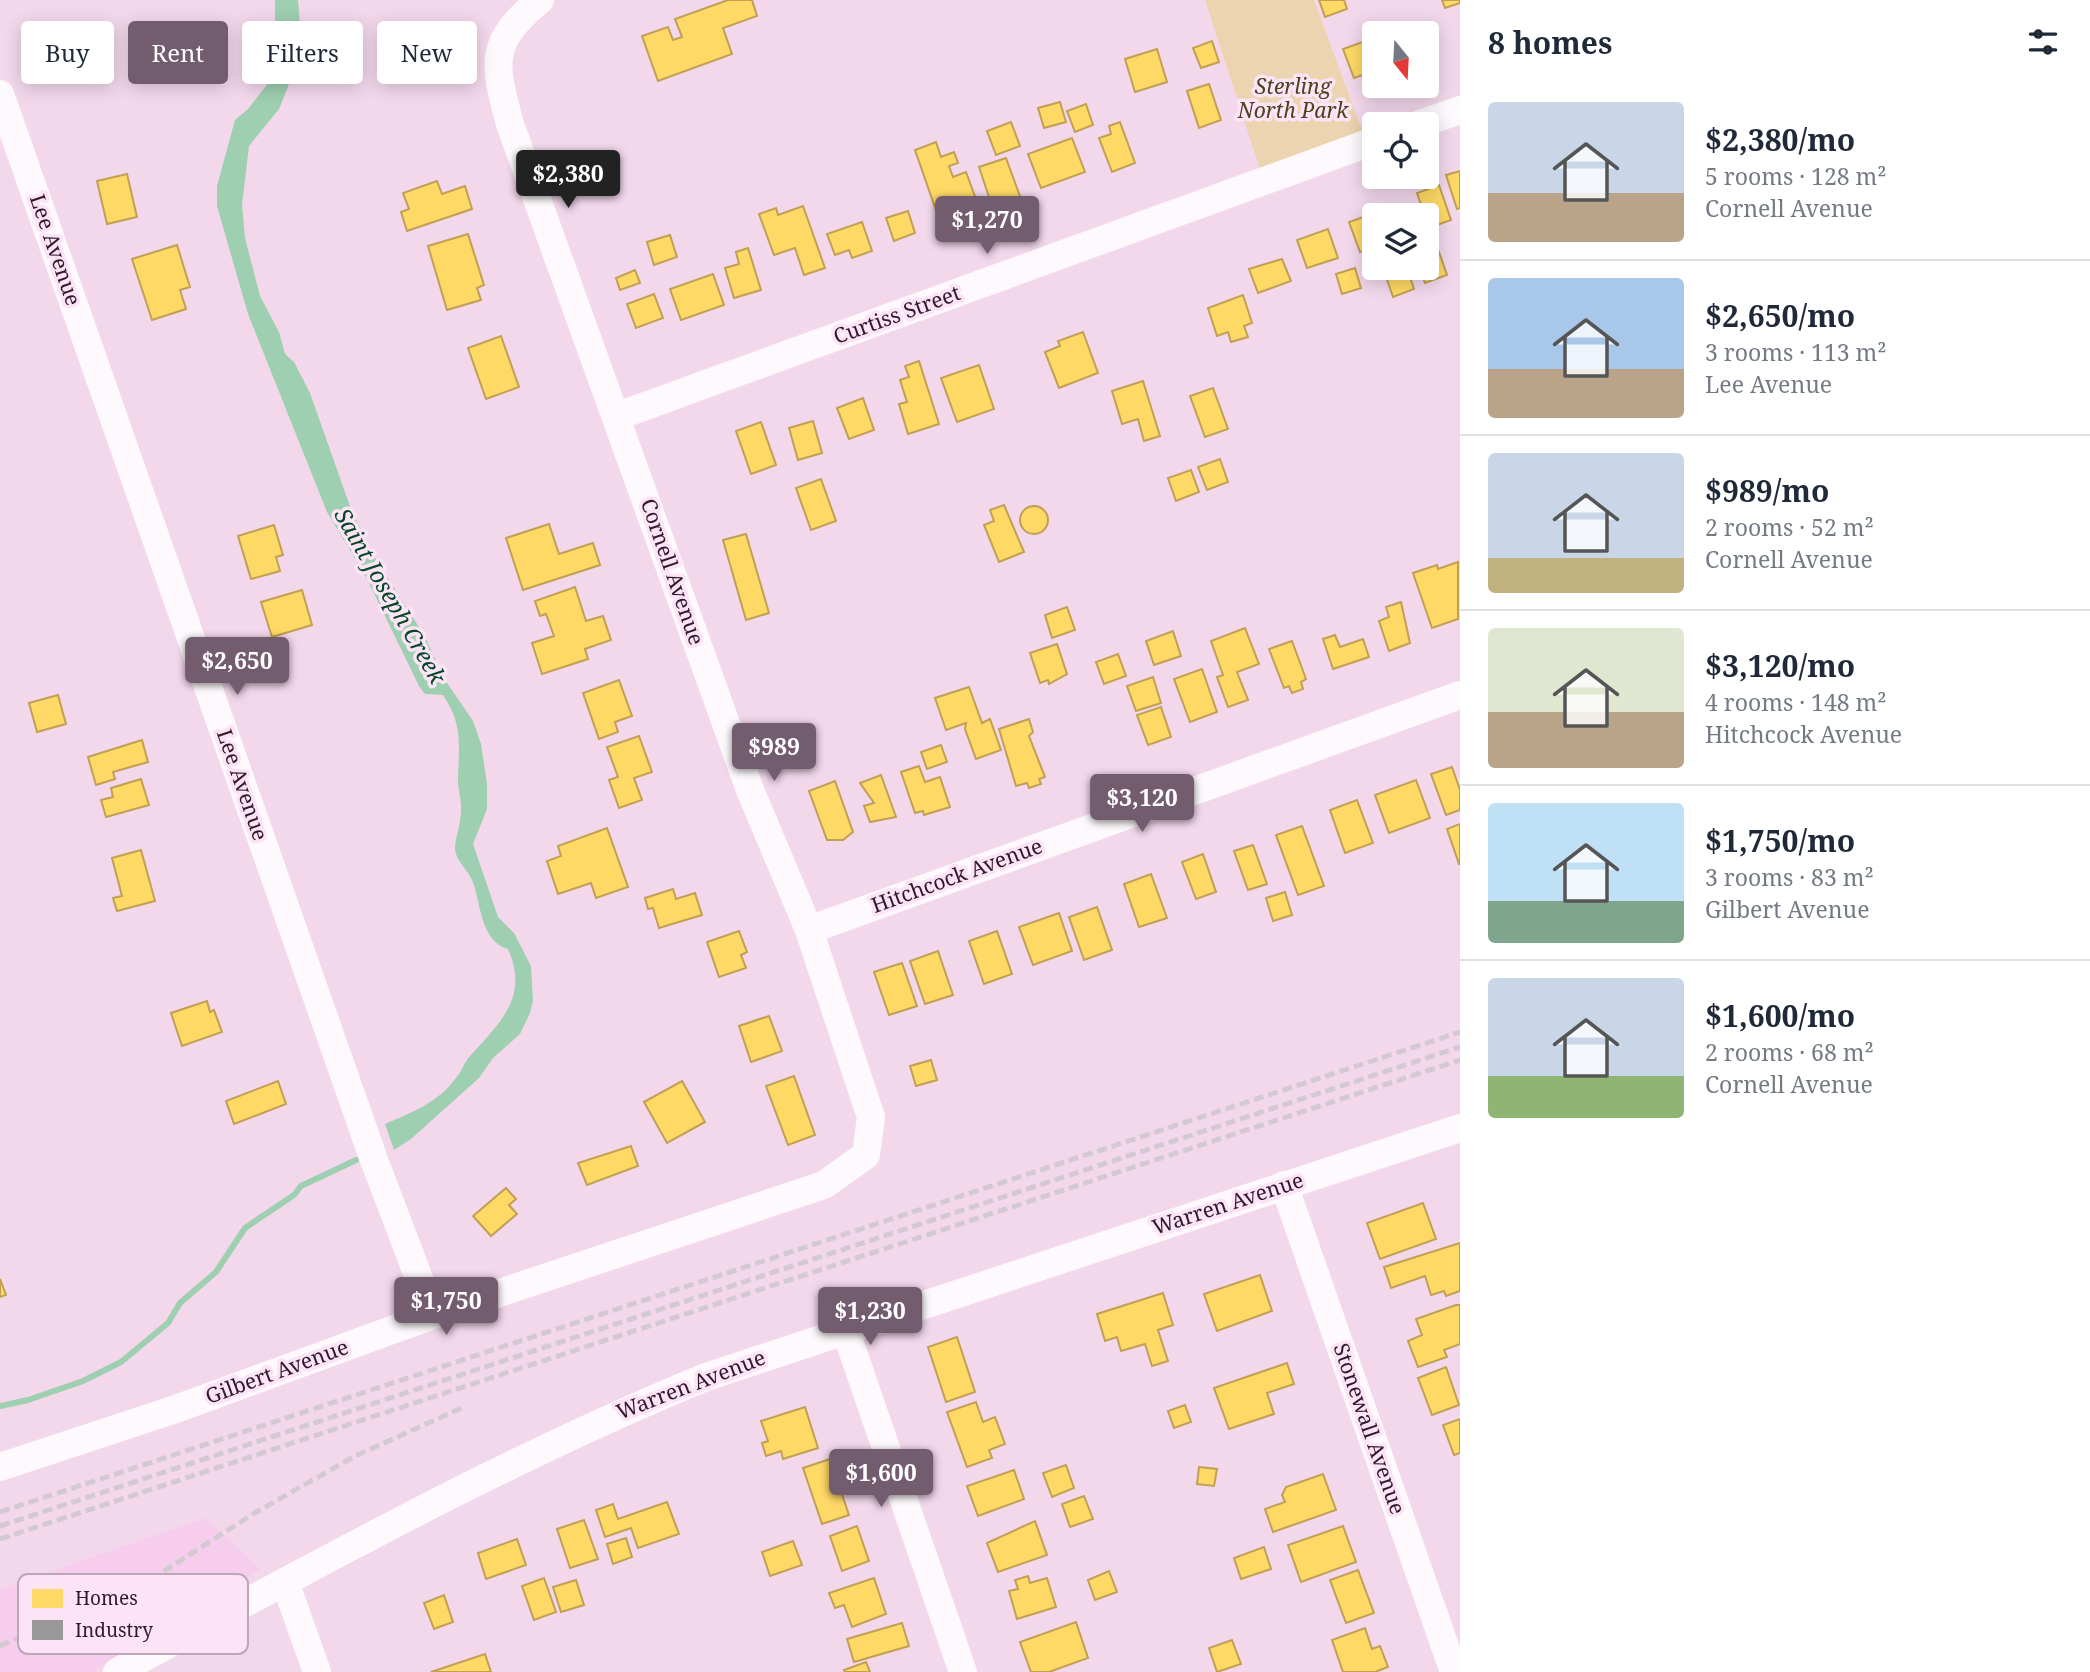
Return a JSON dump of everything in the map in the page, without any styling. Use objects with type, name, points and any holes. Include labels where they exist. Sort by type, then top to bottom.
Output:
[{"type":"street","name":"Cornell Avenue","points":[[540,0],[520,16],[506,35],[496,59],[499,84],[510,124],[618,416],[750,790],[809,930],[871,1117],[866,1155]]},
{"type":"street","name":"Lee Avenue","points":[[0,94],[370,1151],[433,1315]]},
{"type":"street","points":[[1439,117],[1460,110]]},
{"type":"street","name":"Curtiss Street","points":[[618,416],[1362,145]]},
{"type":"street","name":"Hitchcock Avenue","points":[[809,930],[1460,695]]},
{"type":"street","name":"Warren Avenue","points":[[248,1601],[469,1484],[608,1417],[706,1377],[1460,1128]]},
{"type":"street","name":"Gilbert Avenue","points":[[0,1467],[173,1410],[433,1315],[824,1185],[866,1155]]},
{"type":"street","name":"Stonewall Avenue","points":[[1284,1185],[1454,1672]]},
{"type":"street","points":[[845,1329],[963,1672]]},
{"type":"street","points":[[285,1581],[317,1672]]},
{"type":"street","name":"Warren Avenue","points":[[117,1672],[150,1654]]},
{"type":"shaded area","points":[[206,1518],[260,1569],[248,1576],[248,1574],[44,1574]]},
{"type":"shaded area","points":[[18,1583],[18,1654],[122,1654],[93,1672],[0,1672],[0,1589]]},
{"type":"green space","name":"Sterling North Park","points":[[1205,0],[1314,0],[1362,130],[1362,133],[1260,169]]},
{"type":"water","points":[[275,0],[298,0],[300,21],[275,21]]},
{"type":"water","points":[[267,84],[289,84],[279,109],[249,146],[242,205],[245,238],[260,296],[279,332],[285,354],[294,362],[310,393],[352,512],[377,561],[424,635],[445,680],[473,721],[481,744],[487,784],[487,809],[473,844],[498,917],[514,933],[531,966],[533,1001],[520,1034],[493,1058],[479,1078],[411,1139],[394,1150],[385,1124],[424,1106],[441,1094],[458,1075],[509,1007],[515,981],[514,966],[508,949],[499,945],[487,929],[472,880],[455,851],[461,806],[458,735],[454,716],[443,695],[425,694],[419,686],[366,577],[327,512],[248,314],[217,206],[217,186],[235,120],[248,109]]},
{"type":"building: Homes","points":[[728,0],[752,0],[757,16],[723,28],[732,54],[658,81],[642,36],[668,27],[673,40],[682,37],[675,19]]},
{"type":"building: Homes","points":[[1319,0],[1344,0],[1347,9],[1325,17]]},
{"type":"building: Homes","points":[[1442,0],[1460,0],[1460,3],[1445,8]]},
{"type":"building: Homes","points":[[1212,41],[1219,62],[1201,68],[1193,48]]},
{"type":"building: Homes","points":[[1362,42],[1362,75],[1354,78],[1343,49]]},
{"type":"building: Homes","points":[[1157,49],[1167,82],[1135,92],[1125,59]]},
{"type":"building: Homes","points":[[1209,84],[1221,120],[1199,128],[1187,91]]},
{"type":"building: Homes","points":[[1060,102],[1066,122],[1044,128],[1038,108]]},
{"type":"building: Homes","points":[[1086,104],[1093,125],[1075,132],[1067,111]]},
{"type":"building: Homes","points":[[1011,122],[1020,146],[996,155],[987,131]]},
{"type":"building: Homes","points":[[1120,122],[1135,163],[1112,172],[1099,138],[1111,134],[1109,126]]},
{"type":"building: Homes","points":[[1072,138],[1085,172],[1041,188],[1028,154]]},
{"type":"building: Homes","points":[[936,142],[941,157],[954,152],[958,163],[949,166],[953,177],[966,172],[977,202],[938,216],[915,150]]},
{"type":"building: Homes","points":[[1006,158],[1021,199],[993,209],[979,167]]},
{"type":"building: Homes","points":[[1460,171],[1460,208],[1457,209],[1446,175]]},
{"type":"building: Homes","points":[[127,174],[137,217],[107,224],[97,181]]},
{"type":"building: Homes","points":[[437,181],[442,194],[465,186],[472,209],[407,231],[401,212],[409,209],[403,193]]},
{"type":"building: Homes","points":[[1439,185],[1451,220],[1439,224],[1439,203],[1420,203],[1417,193],[1439,189]]},
{"type":"building: Homes","points":[[803,206],[825,268],[804,275],[795,248],[774,255],[759,214],[776,208],[778,215]]},
{"type":"building: Homes","points":[[908,211],[915,233],[894,241],[886,218]]},
{"type":"building: Homes","points":[[1362,217],[1362,251],[1360,252],[1349,222]]},
{"type":"building: Homes","points":[[862,222],[872,251],[852,258],[849,250],[835,255],[827,234]]},
{"type":"building: Homes","points":[[1328,229],[1338,258],[1307,268],[1297,240]]},
{"type":"building: Homes","points":[[468,234],[484,285],[477,288],[481,300],[447,310],[428,246]]},
{"type":"building: Homes","points":[[670,235],[677,257],[654,265],[647,242]]},
{"type":"building: Homes","points":[[177,245],[190,287],[180,290],[186,309],[152,320],[132,259]]},
{"type":"building: Homes","points":[[748,248],[761,290],[734,298],[725,268],[739,264],[736,252]]},
{"type":"building: Homes","points":[[1439,252],[1447,275],[1439,278]]},
{"type":"building: Homes","points":[[1282,259],[1291,281],[1258,293],[1249,269]]},
{"type":"building: Homes","points":[[1355,268],[1361,288],[1342,294],[1336,274]]},
{"type":"building: Homes","points":[[635,270],[640,283],[620,290],[616,278]]},
{"type":"building: Homes","points":[[713,274],[724,305],[681,320],[670,289]]},
{"type":"building: Homes","points":[[1387,280],[1411,280],[1414,289],[1393,297]]},
{"type":"building: Homes","points":[[654,294],[663,318],[636,328],[627,304]]},
{"type":"building: Homes","points":[[1243,295],[1252,323],[1244,326],[1248,337],[1231,342],[1228,332],[1217,336],[1208,308]]},
{"type":"building: Homes","points":[[1083,332],[1098,373],[1059,388],[1045,352],[1060,346],[1058,341]]},
{"type":"building: Homes","points":[[501,336],[519,387],[486,399],[468,348]]},
{"type":"building: Homes","points":[[919,361],[939,424],[908,434],[899,404],[907,402],[900,380],[909,377],[905,366]]},
{"type":"building: Homes","points":[[979,365],[994,409],[957,422],[941,378]]},
{"type":"building: Homes","points":[[1143,381],[1160,436],[1144,441],[1138,419],[1122,424],[1112,391]]},
{"type":"building: Homes","points":[[1213,388],[1228,429],[1205,437],[1190,396]]},
{"type":"building: Homes","points":[[863,398],[874,430],[849,439],[837,408]]},
{"type":"building: Homes","points":[[813,421],[822,453],[798,460],[789,428]]},
{"type":"building: Homes","points":[[761,422],[776,465],[751,474],[736,431]]},
{"type":"building: Homes","points":[[1220,459],[1228,482],[1207,490],[1198,467]]},
{"type":"building: Homes","points":[[1191,470],[1199,492],[1176,501],[1168,478]]},
{"type":"building: Homes","points":[[821,479],[836,521],[811,530],[796,488]]},
{"type":"building: Homes","points":[[1004,505],[1024,552],[999,562],[984,525],[994,521],[990,510]]},
{"type":"building: Homes","points":[[1034,506],[1044,510],[1048,520],[1044,530],[1034,534],[1024,530],[1020,520],[1024,510]]},
{"type":"building: Homes","points":[[549,524],[559,554],[593,543],[600,565],[523,590],[506,538]]},
{"type":"building: Homes","points":[[274,525],[283,555],[276,557],[280,571],[251,579],[238,536]]},
{"type":"building: Homes","points":[[746,534],[769,613],[746,620],[723,540]]},
{"type":"building: Homes","points":[[1458,562],[1458,619],[1432,628],[1413,573]]},
{"type":"building: Homes","points":[[575,587],[586,621],[603,616],[611,640],[585,649],[588,659],[542,674],[532,643],[554,636],[546,614],[540,616],[535,601]]},
{"type":"building: Homes","points":[[302,590],[312,625],[272,637],[261,602]]},
{"type":"building: Homes","points":[[1401,602],[1410,643],[1389,651],[1379,621],[1389,617],[1386,607]]},
{"type":"building: Homes","points":[[1067,607],[1075,630],[1052,638],[1045,615]]},
{"type":"building: Homes","points":[[1245,628],[1259,664],[1237,672],[1248,700],[1228,707],[1217,677],[1223,675],[1211,641]]},
{"type":"building: Homes","points":[[1173,631],[1181,656],[1154,665],[1146,641]]},
{"type":"building: Homes","points":[[1335,635],[1340,647],[1363,639],[1369,657],[1333,669],[1323,639]]},
{"type":"building: Homes","points":[[1292,641],[1306,679],[1301,682],[1303,689],[1292,693],[1289,686],[1284,688],[1269,649]]},
{"type":"building: Homes","points":[[1057,644],[1067,674],[1049,684],[1048,680],[1040,683],[1030,653]]},
{"type":"building: Homes","points":[[1118,654],[1126,676],[1104,684],[1096,662]]},
{"type":"building: Homes","points":[[1202,669],[1217,712],[1190,722],[1174,679]]},
{"type":"building: Homes","points":[[1153,677],[1161,703],[1136,711],[1127,686]]},
{"type":"building: Homes","points":[[619,680],[632,716],[615,722],[618,732],[599,739],[583,693]]},
{"type":"building: Homes","points":[[969,687],[982,723],[990,719],[1001,750],[976,759],[965,729],[966,723],[946,730],[935,698]]},
{"type":"building: Homes","points":[[58,695],[66,724],[37,732],[29,703]]},
{"type":"building: Homes","points":[[1161,707],[1171,737],[1148,745],[1137,715]]},
{"type":"building: Homes","points":[[1029,719],[1033,732],[1029,736],[1045,777],[1039,779],[1041,784],[1029,788],[1027,783],[1016,786],[999,729]]},
{"type":"building: Homes","points":[[639,736],[652,772],[634,778],[642,800],[619,808],[609,780],[618,777],[607,747]]},
{"type":"building: Homes","points":[[142,740],[148,762],[113,772],[115,779],[96,785],[88,757]]},
{"type":"building: Homes","points":[[941,745],[947,762],[927,769],[921,752]]},
{"type":"building: Homes","points":[[919,766],[925,782],[940,777],[950,807],[924,815],[923,811],[915,813],[901,772]]},
{"type":"building: Homes","points":[[1452,767],[1460,790],[1460,810],[1446,815],[1431,774]]},
{"type":"building: Homes","points":[[881,775],[896,817],[870,822],[864,806],[874,803],[860,783]]},
{"type":"building: Homes","points":[[141,779],[149,805],[106,817],[101,800],[113,797],[111,788]]},
{"type":"building: Homes","points":[[1416,780],[1430,818],[1389,833],[1375,795]]},
{"type":"building: Homes","points":[[835,781],[853,832],[843,840],[827,840],[809,791]]},
{"type":"building: Homes","points":[[1357,800],[1373,843],[1345,853],[1330,810]]},
{"type":"building: Homes","points":[[1460,824],[1460,864],[1459,864],[1447,829]]},
{"type":"building: Homes","points":[[1302,826],[1324,886],[1298,895],[1276,835]]},
{"type":"building: Homes","points":[[607,828],[628,887],[596,898],[591,883],[558,894],[547,861],[561,856],[558,846]]},
{"type":"building: Homes","points":[[1253,845],[1267,884],[1248,890],[1234,851]]},
{"type":"building: Homes","points":[[141,850],[155,901],[117,911],[113,898],[122,896],[112,858]]},
{"type":"building: Homes","points":[[1203,854],[1216,892],[1196,899],[1182,862]]},
{"type":"building: Homes","points":[[1151,874],[1167,918],[1139,927],[1124,884]]},
{"type":"building: Homes","points":[[673,889],[676,899],[695,893],[702,915],[659,928],[653,908],[648,909],[645,898]]},
{"type":"building: Homes","points":[[1285,892],[1292,915],[1273,921],[1266,898]]},
{"type":"building: Homes","points":[[1097,907],[1112,950],[1084,960],[1069,917]]},
{"type":"building: Homes","points":[[1059,913],[1072,951],[1033,965],[1019,927]]},
{"type":"building: Homes","points":[[739,931],[747,952],[741,955],[746,968],[719,977],[707,942]]},
{"type":"building: Homes","points":[[997,931],[1012,974],[984,984],[969,941]]},
{"type":"building: Homes","points":[[938,951],[953,995],[925,1004],[910,961]]},
{"type":"building: Homes","points":[[902,963],[917,1006],[889,1015],[874,972]]},
{"type":"building: Homes","points":[[207,1001],[210,1012],[214,1010],[222,1032],[182,1046],[171,1013]]},
{"type":"building: Homes","points":[[769,1016],[782,1051],[751,1062],[739,1026]]},
{"type":"building: Homes","points":[[931,1060],[937,1080],[916,1086],[910,1066]]},
{"type":"building: Homes","points":[[794,1076],[815,1135],[788,1145],[766,1086]]},
{"type":"building: Homes","points":[[278,1081],[286,1104],[234,1124],[226,1101]]},
{"type":"building: Homes","points":[[682,1081],[705,1122],[667,1143],[644,1102]]},
{"type":"building: Homes","points":[[631,1146],[638,1166],[587,1185],[578,1163]]},
{"type":"building: Homes","points":[[506,1188],[516,1199],[509,1205],[517,1214],[491,1236],[473,1216]]},
{"type":"building: Homes","points":[[1423,1203],[1436,1239],[1380,1259],[1367,1223]]},
{"type":"building: Homes","points":[[1460,1243],[1460,1291],[1446,1296],[1444,1291],[1431,1295],[1425,1276],[1391,1288],[1384,1267]]},
{"type":"building: Homes","points":[[1260,1275],[1272,1311],[1217,1331],[1204,1294]]},
{"type":"building: Homes","points":[[0,1279],[6,1295],[0,1297]]},
{"type":"building: Homes","points":[[1163,1293],[1173,1325],[1158,1330],[1168,1361],[1152,1366],[1145,1344],[1121,1351],[1117,1337],[1105,1341],[1097,1314]]},
{"type":"building: Homes","points":[[1460,1305],[1460,1344],[1444,1350],[1447,1357],[1418,1367],[1408,1341],[1422,1335],[1416,1319]]},
{"type":"building: Homes","points":[[957,1337],[975,1392],[946,1402],[928,1347]]},
{"type":"building: Homes","points":[[1287,1363],[1294,1384],[1267,1393],[1274,1414],[1229,1429],[1214,1388]]},
{"type":"building: Homes","points":[[1446,1367],[1459,1405],[1432,1415],[1418,1378]]},
{"type":"building: Homes","points":[[976,1402],[983,1422],[995,1417],[1005,1444],[989,1450],[992,1458],[967,1467],[947,1412]]},
{"type":"building: Homes","points":[[1185,1405],[1191,1422],[1174,1428],[1168,1411]]},
{"type":"building: Homes","points":[[805,1407],[818,1448],[783,1459],[781,1451],[766,1456],[762,1443],[768,1441],[761,1421]]},
{"type":"building: Homes","points":[[1460,1419],[1460,1453],[1454,1455],[1443,1425]]},
{"type":"building: Homes","points":[[830,1459],[849,1515],[822,1524],[803,1468]]},
{"type":"building: Homes","points":[[1066,1465],[1074,1488],[1052,1497],[1043,1473]]},
{"type":"building: Homes","points":[[1199,1467],[1217,1469],[1214,1486],[1197,1484]]},
{"type":"building: Homes","points":[[1014,1470],[1024,1499],[978,1516],[967,1486]]},
{"type":"building: Homes","points":[[1323,1474],[1336,1510],[1273,1532],[1265,1509],[1285,1502],[1282,1495],[1286,1487]]},
{"type":"building: Homes","points":[[1084,1496],[1093,1519],[1070,1527],[1062,1504]]},
{"type":"building: Homes","points":[[667,1502],[679,1534],[638,1548],[631,1528],[605,1537],[596,1510],[613,1504],[618,1519]]},
{"type":"building: Homes","points":[[584,1520],[598,1559],[570,1568],[557,1529]]},
{"type":"building: Homes","points":[[1035,1521],[1047,1555],[998,1572],[987,1543]]},
{"type":"building: Homes","points":[[857,1526],[869,1561],[842,1571],[830,1536]]},
{"type":"building: Homes","points":[[1343,1526],[1356,1562],[1301,1582],[1288,1545]]},
{"type":"building: Homes","points":[[626,1538],[632,1557],[613,1564],[607,1544]]},
{"type":"building: Homes","points":[[517,1539],[526,1565],[486,1579],[478,1553]]},
{"type":"building: Homes","points":[[793,1541],[802,1565],[770,1576],[762,1552]]},
{"type":"building: Homes","points":[[1264,1547],[1271,1569],[1241,1579],[1234,1558]]},
{"type":"building: Homes","points":[[1358,1570],[1374,1613],[1346,1623],[1330,1580]]},
{"type":"building: Homes","points":[[1109,1571],[1117,1592],[1095,1600],[1088,1580]]},
{"type":"building: Homes","points":[[1028,1576],[1030,1583],[1047,1578],[1056,1607],[1017,1619],[1009,1591],[1018,1589],[1015,1580]]},
{"type":"building: Homes","points":[[544,1578],[556,1612],[534,1620],[522,1586]]},
{"type":"building: Homes","points":[[874,1578],[886,1614],[852,1627],[844,1605],[835,1608],[829,1593]]},
{"type":"building: Homes","points":[[576,1580],[584,1605],[561,1612],[553,1587]]},
{"type":"building: Homes","points":[[444,1595],[453,1622],[434,1629],[424,1603]]},
{"type":"building: Homes","points":[[1076,1622],[1088,1658],[1049,1672],[1031,1672],[1020,1642]]},
{"type":"building: Homes","points":[[902,1623],[909,1646],[854,1662],[847,1639]]},
{"type":"building: Homes","points":[[1365,1628],[1372,1649],[1380,1646],[1388,1667],[1375,1672],[1343,1672],[1332,1640]]},
{"type":"building: Homes","points":[[1232,1640],[1241,1664],[1217,1672],[1209,1648]]},
{"type":"building: Homes","points":[[485,1654],[491,1672],[431,1672]]},
{"type":"building: Homes","points":[[866,1662],[870,1672],[844,1670]]},
{"type":"waterway","name":"Saint Joseph Creek","points":[[0,1406],[28,1400],[83,1381],[121,1362],[168,1323],[180,1303],[216,1272],[245,1228],[294,1195],[301,1186],[356,1160]]},
{"type":"railway","points":[[0,1512],[1460,1032]]},
{"type":"railway","points":[[0,1526],[1460,1047]]},
{"type":"railway","points":[[0,1539],[1460,1060]]},
{"type":"railway","points":[[159,1574],[253,1514],[355,1456],[466,1406]]},
{"type":"railway","points":[[0,1646],[18,1638]]}]
